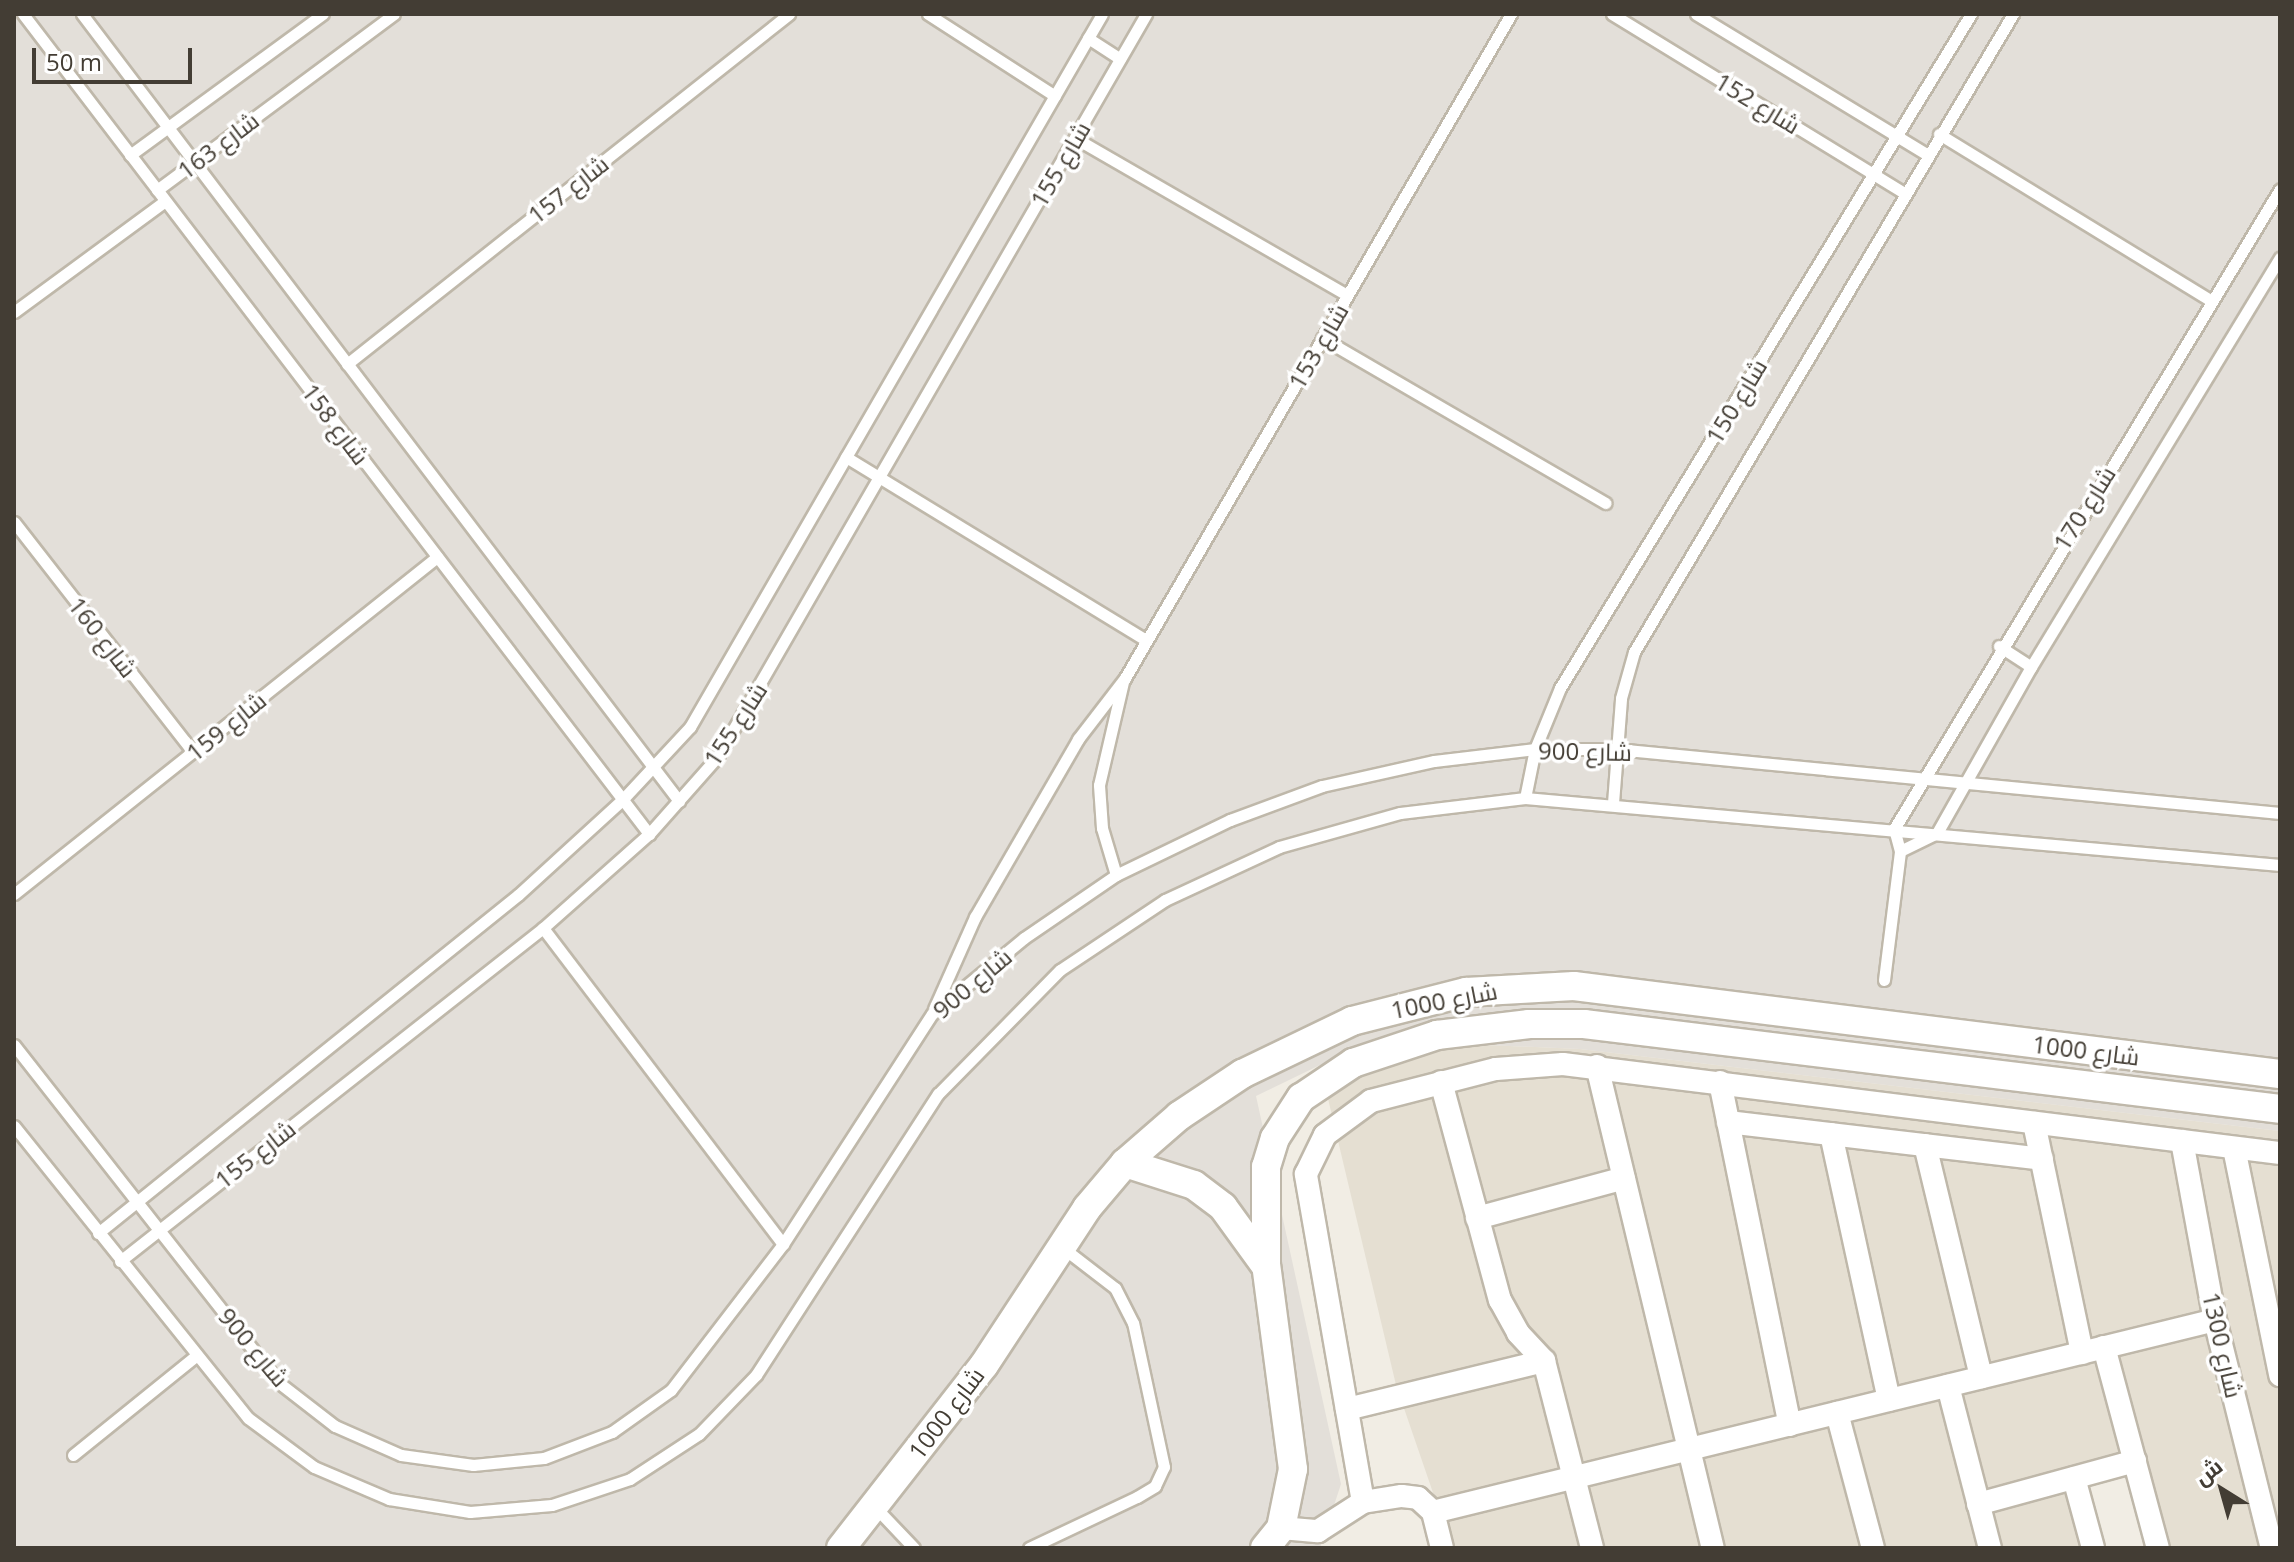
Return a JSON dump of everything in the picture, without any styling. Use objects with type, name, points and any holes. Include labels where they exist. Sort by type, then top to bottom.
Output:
[{"type":"street","name":"شارع 1000","points":[[841,1548],[984,1365],[1061,1247],[1125,1163],[1179,1116],[1289,1048],[1408,1004],[1516,986],[1574,986],[2280,1074]]},
{"type":"street","name":"شارع 1000","points":[[1273,1538],[1293,1449],[1266,1265],[1266,1167],[1275,1138],[1301,1098],[1353,1063],[1402,1043],[1478,1028],[1584,1024],[2280,1109]]},
{"type":"street","points":[[1363,1502],[1306,1174],[1325,1135],[1354,1110],[1389,1094],[1529,1065],[1597,1066],[2280,1153]]},
{"type":"street","points":[[1597,1066],[1692,1449],[1713,1548]]},
{"type":"street","points":[[1441,1082],[1500,1300],[1518,1333],[1544,1361],[1592,1548]]},
{"type":"street","points":[[1720,1082],[1790,1425]]},
{"type":"street","points":[[1728,1122],[2042,1159]]},
{"type":"street","points":[[2034,1123],[2093,1350],[2135,1461],[2158,1548]]},
{"type":"street","points":[[1831,1134],[1889,1400]]},
{"type":"street","name":"شارع 1300","points":[[2182,1141],[2215,1320],[2272,1548]]},
{"type":"street","points":[[1925,1145],[1981,1377]]},
{"type":"street","name":"شارع 1300","points":[[2234,1148],[2280,1375]]},
{"type":"street","points":[[1125,1163],[1161,1171],[1204,1192],[1248,1234],[1266,1265]]},
{"type":"street","points":[[1477,1218],[1624,1178]]},
{"type":"street","points":[[1433,1512],[2215,1320]]},
{"type":"street","points":[[1347,1409],[1544,1361]]},
{"type":"street","points":[[1948,1386],[1990,1548]]},
{"type":"street","points":[[1837,1413],[1873,1548]]},
{"type":"street","points":[[1978,1504],[2135,1461]]},
{"type":"street","points":[[2074,1478],[2093,1548]]},
{"type":"street","points":[[1273,1538],[1318,1531],[1363,1502],[1402,1496],[1418,1498],[1433,1512],[1442,1548]]},
{"type":"lane","name":"شارع 158","points":[[23,14],[649,834]]},
{"type":"lane","name":"شارع 158","points":[[82,14],[679,801]]},
{"type":"lane","name":"شارع 163","points":[[130,155],[323,14]]},
{"type":"lane","name":"شارع 163","points":[[157,190],[394,14]]},
{"type":"lane","name":"شارع 157","points":[[347,364],[789,14]]},
{"type":"lane","points":[[928,14],[1055,96]]},
{"type":"lane","name":"شارع 155","points":[[98,1233],[518,895],[622,800],[690,727],[1102,14]]},
{"type":"lane","name":"شارع 155","points":[[120,1261],[543,928],[649,834],[679,801],[726,743],[1146,14]]},
{"type":"lane","name":"شارع 153","points":[[1125,678],[1511,14]]},
{"type":"lane","name":"شارع 152","points":[[1612,14],[1903,192]]},
{"type":"lane","name":"شارع 152","points":[[1696,14],[1926,154]]},
{"type":"lane","name":"شارع 150","points":[[1525,798],[1535,749],[1560,688],[1971,14]]},
{"type":"lane","name":"شارع 150","points":[[1613,803],[1621,698],[1634,652],[1903,192],[2013,14]]},
{"type":"lane","points":[[1088,38],[1120,59]]},
{"type":"lane","points":[[1939,134],[2211,301]]},
{"type":"lane","points":[[1075,138],[1347,295]]},
{"type":"lane","name":"شارع 170","points":[[1894,829],[1920,778],[1999,646],[2280,189]]},
{"type":"lane","points":[[14,312],[165,201]]},
{"type":"lane","name":"شارع 170","points":[[1937,833],[2031,667],[2280,258]]},
{"type":"lane","points":[[1322,338],[1605,503]]},
{"type":"lane","points":[[846,457],[1146,640]]},
{"type":"lane","name":"شارع 160","points":[[14,522],[193,752]]},
{"type":"lane","name":"شارع 159","points":[[14,894],[437,557]]},
{"type":"lane","points":[[1999,646],[2031,667]]},
{"type":"lane","points":[[1116,875],[1102,828],[1099,785],[1125,678]]},
{"type":"lane","points":[[932,1014],[975,917],[1078,739],[1125,678]]},
{"type":"lane","name":"شارع 900","points":[[14,1045],[278,1382],[335,1426],[401,1455],[473,1465],[544,1458],[612,1432],[671,1390],[783,1244],[932,1014],[1024,938],[1116,875],[1230,820],[1322,786],[1434,761],[1535,749],[1616,749],[2280,813]]},
{"type":"lane","name":"شارع 900","points":[[14,1126],[248,1418],[314,1467],[389,1499],[470,1512],[552,1505],[630,1479],[699,1434],[756,1375],[938,1094],[1060,970],[1165,900],[1279,847],[1400,813],[1525,798],[1613,803],[2280,865]]},
{"type":"lane","points":[[1884,980],[1900,851],[1894,829]]},
{"type":"lane","points":[[1900,851],[1937,833]]},
{"type":"lane","points":[[543,928],[783,1244]]},
{"type":"lane","points":[[1029,1548],[1137,1497],[1155,1486],[1164,1467],[1133,1323],[1115,1288],[1061,1247]]},
{"type":"lane","points":[[73,1455],[197,1355]]},
{"type":"lane","points":[[874,1506],[914,1548]]},
{"type":"shaded area","points":[[14,14],[2280,14],[2280,1131],[1580,1049],[1442,1043],[1320,1065],[1256,1096],[1341,1484],[1320,1548],[14,1548]]},
{"type":"shaded area","points":[[1442,1043],[1580,1049],[2280,1131],[2280,1548],[2149,1548],[2128,1474],[2082,1485],[2101,1548],[1452,1548],[1396,1385],[1320,1065]]}]
